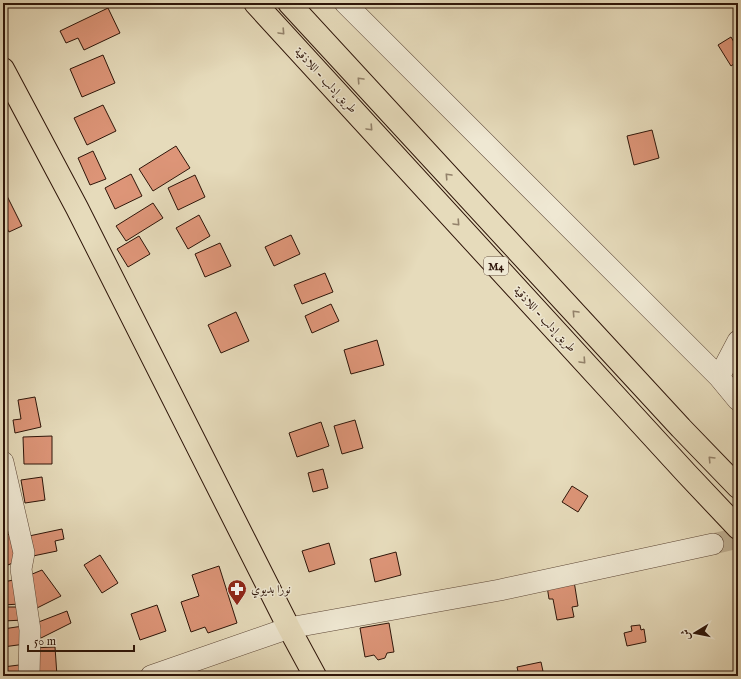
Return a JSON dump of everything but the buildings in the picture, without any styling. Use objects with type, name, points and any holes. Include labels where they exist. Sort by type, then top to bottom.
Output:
[{"type":"main road","name":"طريق إدلب - اللاذقية","points":[[255,3],[738,528]]},
{"type":"main road","name":"طريق إدلب - اللاذقية","points":[[289,3],[681,428],[738,487]]},
{"type":"main road","points":[[3,70],[77,208],[289,628],[315,676]]},
{"type":"street","points":[[345,3],[719,377],[738,400]]},
{"type":"street","points":[[719,377],[738,341]]},
{"type":"street","points":[[3,462],[24,553],[21,569],[30,630],[29,676]]},
{"type":"street","points":[[151,676],[289,628],[500,590],[713,544]]},
{"type":"tunnel","points":[[713,544],[738,538]]},
{"type":"place","name":"نورا بديوي","points":[[237,606]]}]
